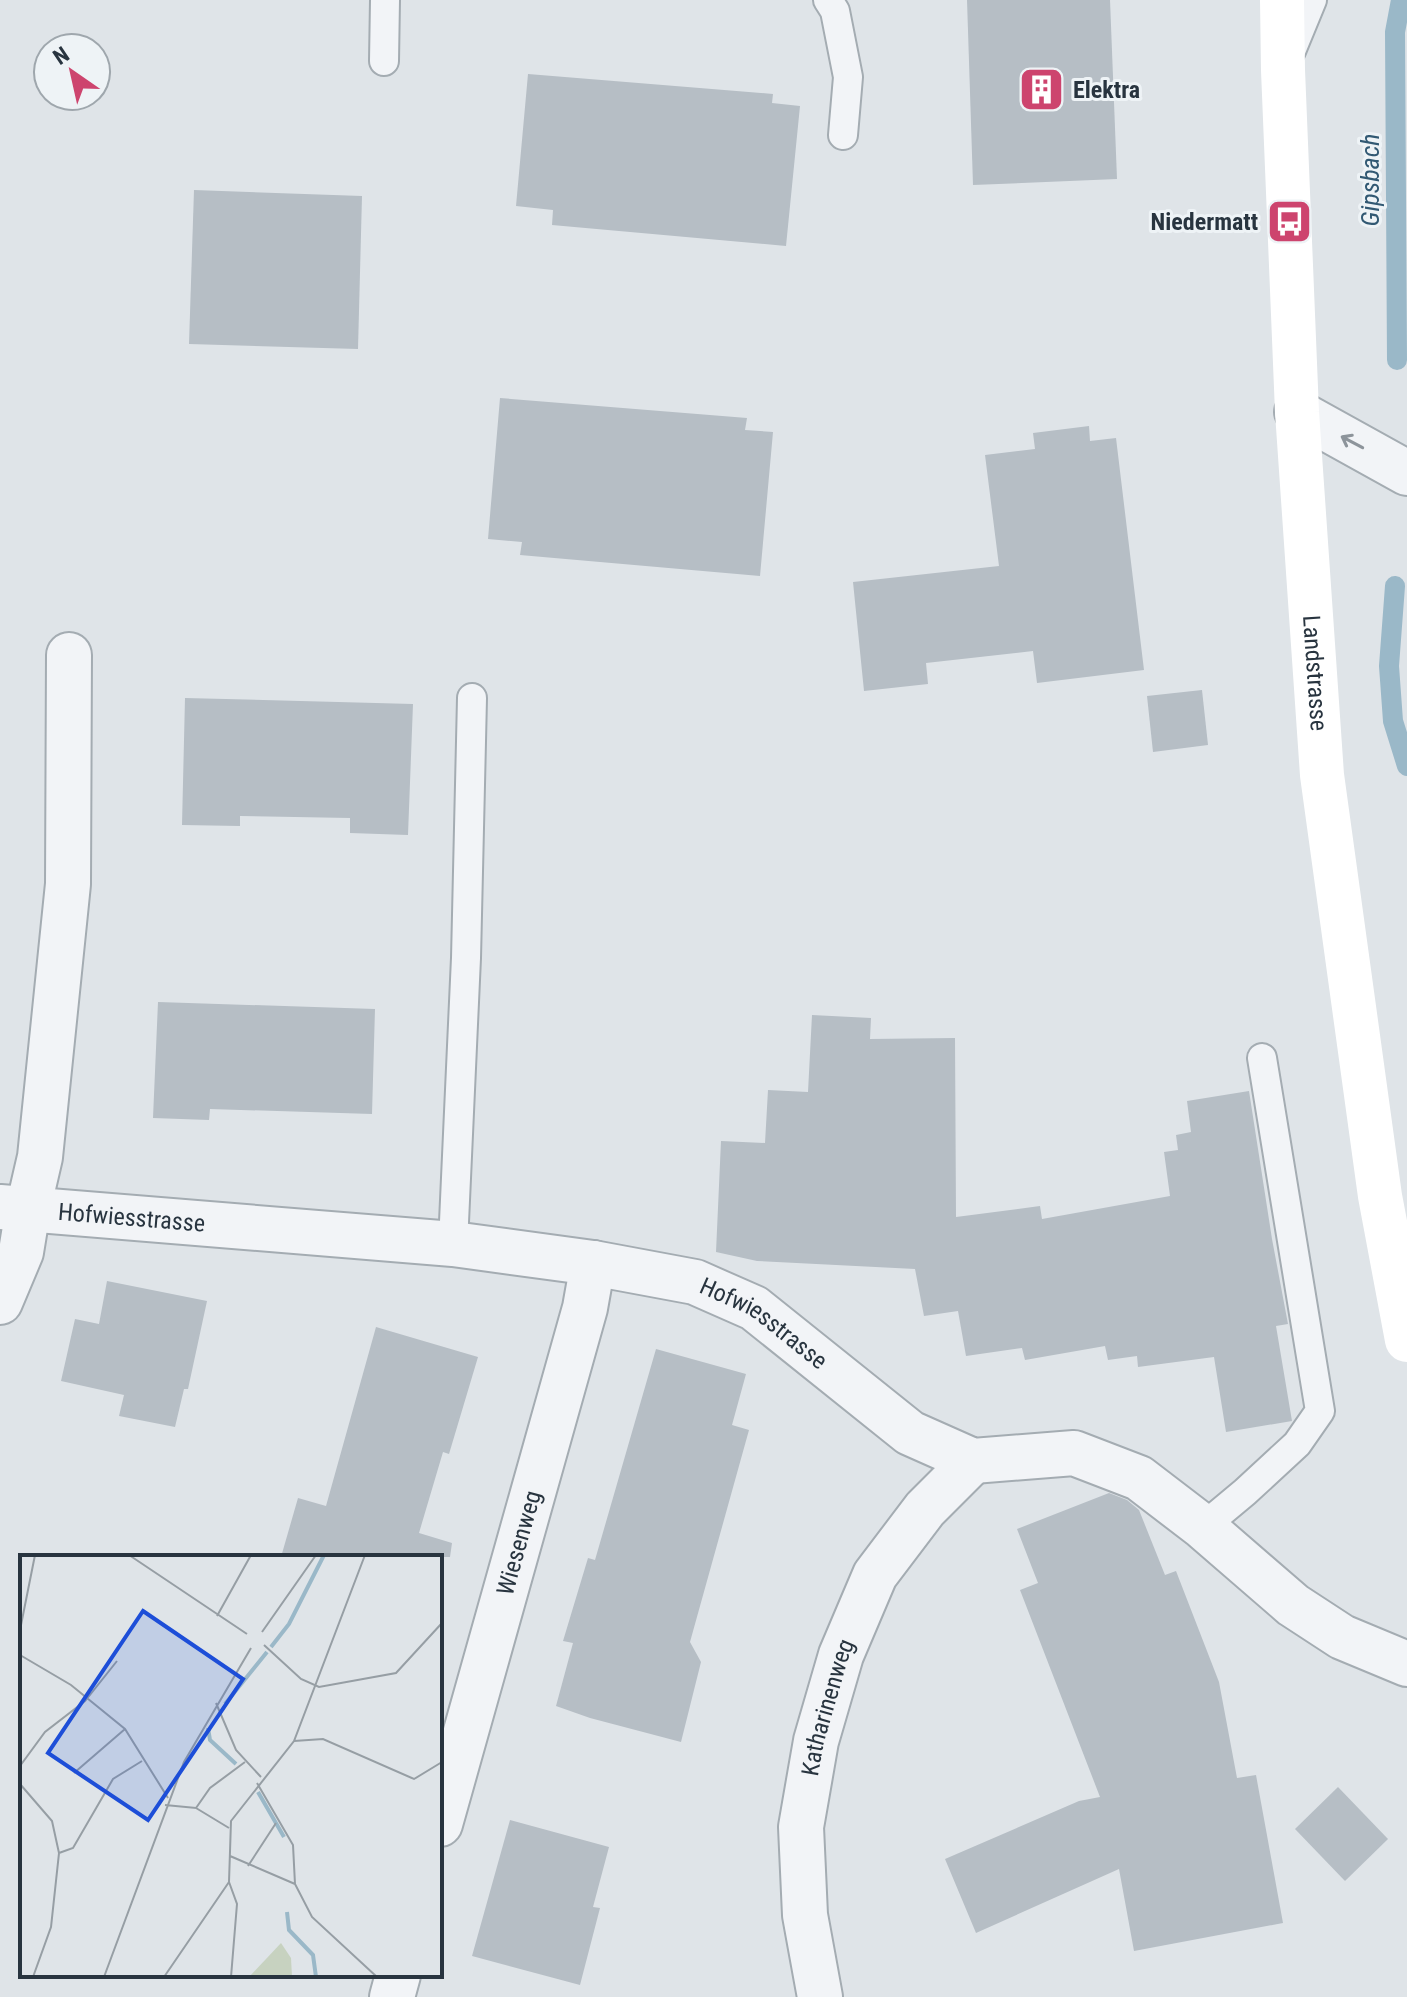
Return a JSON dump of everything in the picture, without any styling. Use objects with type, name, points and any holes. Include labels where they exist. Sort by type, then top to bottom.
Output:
[{"type":"main road","name":"Landstrasse","points":[[1282,0],[1297,412],[1322,775],[1380,1196],[1407,1340]]},
{"type":"street","points":[[1297,412],[1407,473]]},
{"type":"street","name":"Hofwiesstrasse","points":[[69,655],[68,884],[40,1157],[14,1208],[453,1244],[593,1263],[695,1282],[754,1308],[910,1433],[973,1461],[1074,1453],[1139,1478],[1203,1527],[1293,1605],[1342,1637],[1407,1664]]},
{"type":"street","points":[[0,1302],[21,1252],[14,1208]]},
{"type":"street","name":"Wiesenweg","points":[[442,1817],[585,1308],[593,1263]]},
{"type":"street","name":"Katharinenweg","points":[[820,1997],[805,1915],[801,1827],[820,1726],[841,1655],[875,1575],[925,1509],[973,1461]]},
{"type":"street","points":[[392,1997],[397,1977]]},
{"type":"lane","points":[[384,61],[385,0]]},
{"type":"lane","points":[[828,0],[835,11],[848,77],[843,135]]},
{"type":"lane","points":[[1283,70],[1312,0]]},
{"type":"lane","points":[[453,1244],[466,958],[472,698]]},
{"type":"lane","points":[[1203,1527],[1297,1444],[1320,1411],[1262,1058]]},
{"type":"building","name":"Elektra","points":[[967,0],[1110,0],[1117,179],[973,185]]},
{"type":"building","points":[[528,74],[773,94],[772,103],[800,106],[786,246],[552,225],[553,210],[516,206]]},
{"type":"building","points":[[194,190],[362,196],[358,349],[189,344]]},
{"type":"building","points":[[500,398],[747,418],[745,430],[773,432],[760,576],[520,555],[522,542],[488,539]]},
{"type":"building","points":[[1089,426],[1090,441],[1116,438],[1144,670],[1037,683],[1033,651],[926,663],[928,684],[864,691],[853,582],[999,566],[985,455],[1035,449],[1033,433]]},
{"type":"building","points":[[1202,690],[1208,745],[1153,752],[1147,696]]},
{"type":"building","points":[[185,698],[413,704],[408,835],[350,833],[350,818],[240,816],[240,826],[182,825]]},
{"type":"building","points":[[158,1002],[375,1009],[372,1114],[210,1109],[209,1120],[153,1118]]},
{"type":"building","points":[[812,1015],[871,1018],[870,1039],[955,1038],[956,1217],[1040,1206],[1042,1219],[1170,1196],[1164,1152],[1178,1150],[1176,1135],[1191,1132],[1187,1101],[1249,1091],[1288,1324],[1276,1326],[1292,1421],[1226,1432],[1214,1357],[1138,1367],[1137,1356],[1108,1360],[1105,1346],[1025,1360],[1022,1348],[966,1356],[958,1311],[924,1316],[915,1269],[757,1261],[716,1252],[721,1141],[765,1143],[768,1090],[808,1092]]},
{"type":"building","points":[[107,1281],[207,1301],[188,1389],[184,1389],[175,1427],[119,1416],[124,1395],[61,1381],[75,1319],[99,1324]]},
{"type":"building","points":[[376,1327],[478,1357],[449,1454],[443,1452],[419,1533],[452,1543],[450,1557],[282,1555],[298,1498],[326,1506]]},
{"type":"building","points":[[656,1349],[746,1374],[732,1425],[749,1430],[690,1642],[701,1662],[681,1742],[556,1706],[573,1643],[563,1641],[588,1558],[595,1560]]},
{"type":"building","points":[[1109,1493],[1127,1500],[1139,1510],[1165,1575],[1176,1571],[1219,1682],[1237,1778],[1256,1775],[1283,1923],[1134,1951],[1119,1869],[976,1933],[945,1859],[1079,1801],[1100,1797],[1020,1590],[1038,1583],[1017,1529]]},
{"type":"building","points":[[1338,1787],[1388,1839],[1345,1881],[1295,1829]]},
{"type":"building","points":[[510,1820],[609,1847],[593,1907],[600,1908],[580,1985],[472,1956]]},
{"type":"waterway","name":"Gipsbach","points":[[1397,360],[1395,32],[1401,0]]},
{"type":"waterway","points":[[1395,586],[1389,666],[1393,721],[1407,766]]},
{"type":"place","name":"Elektra","points":[[1042,90]]},
{"type":"place","name":"Niedermatt","points":[[1289,222]]}]
